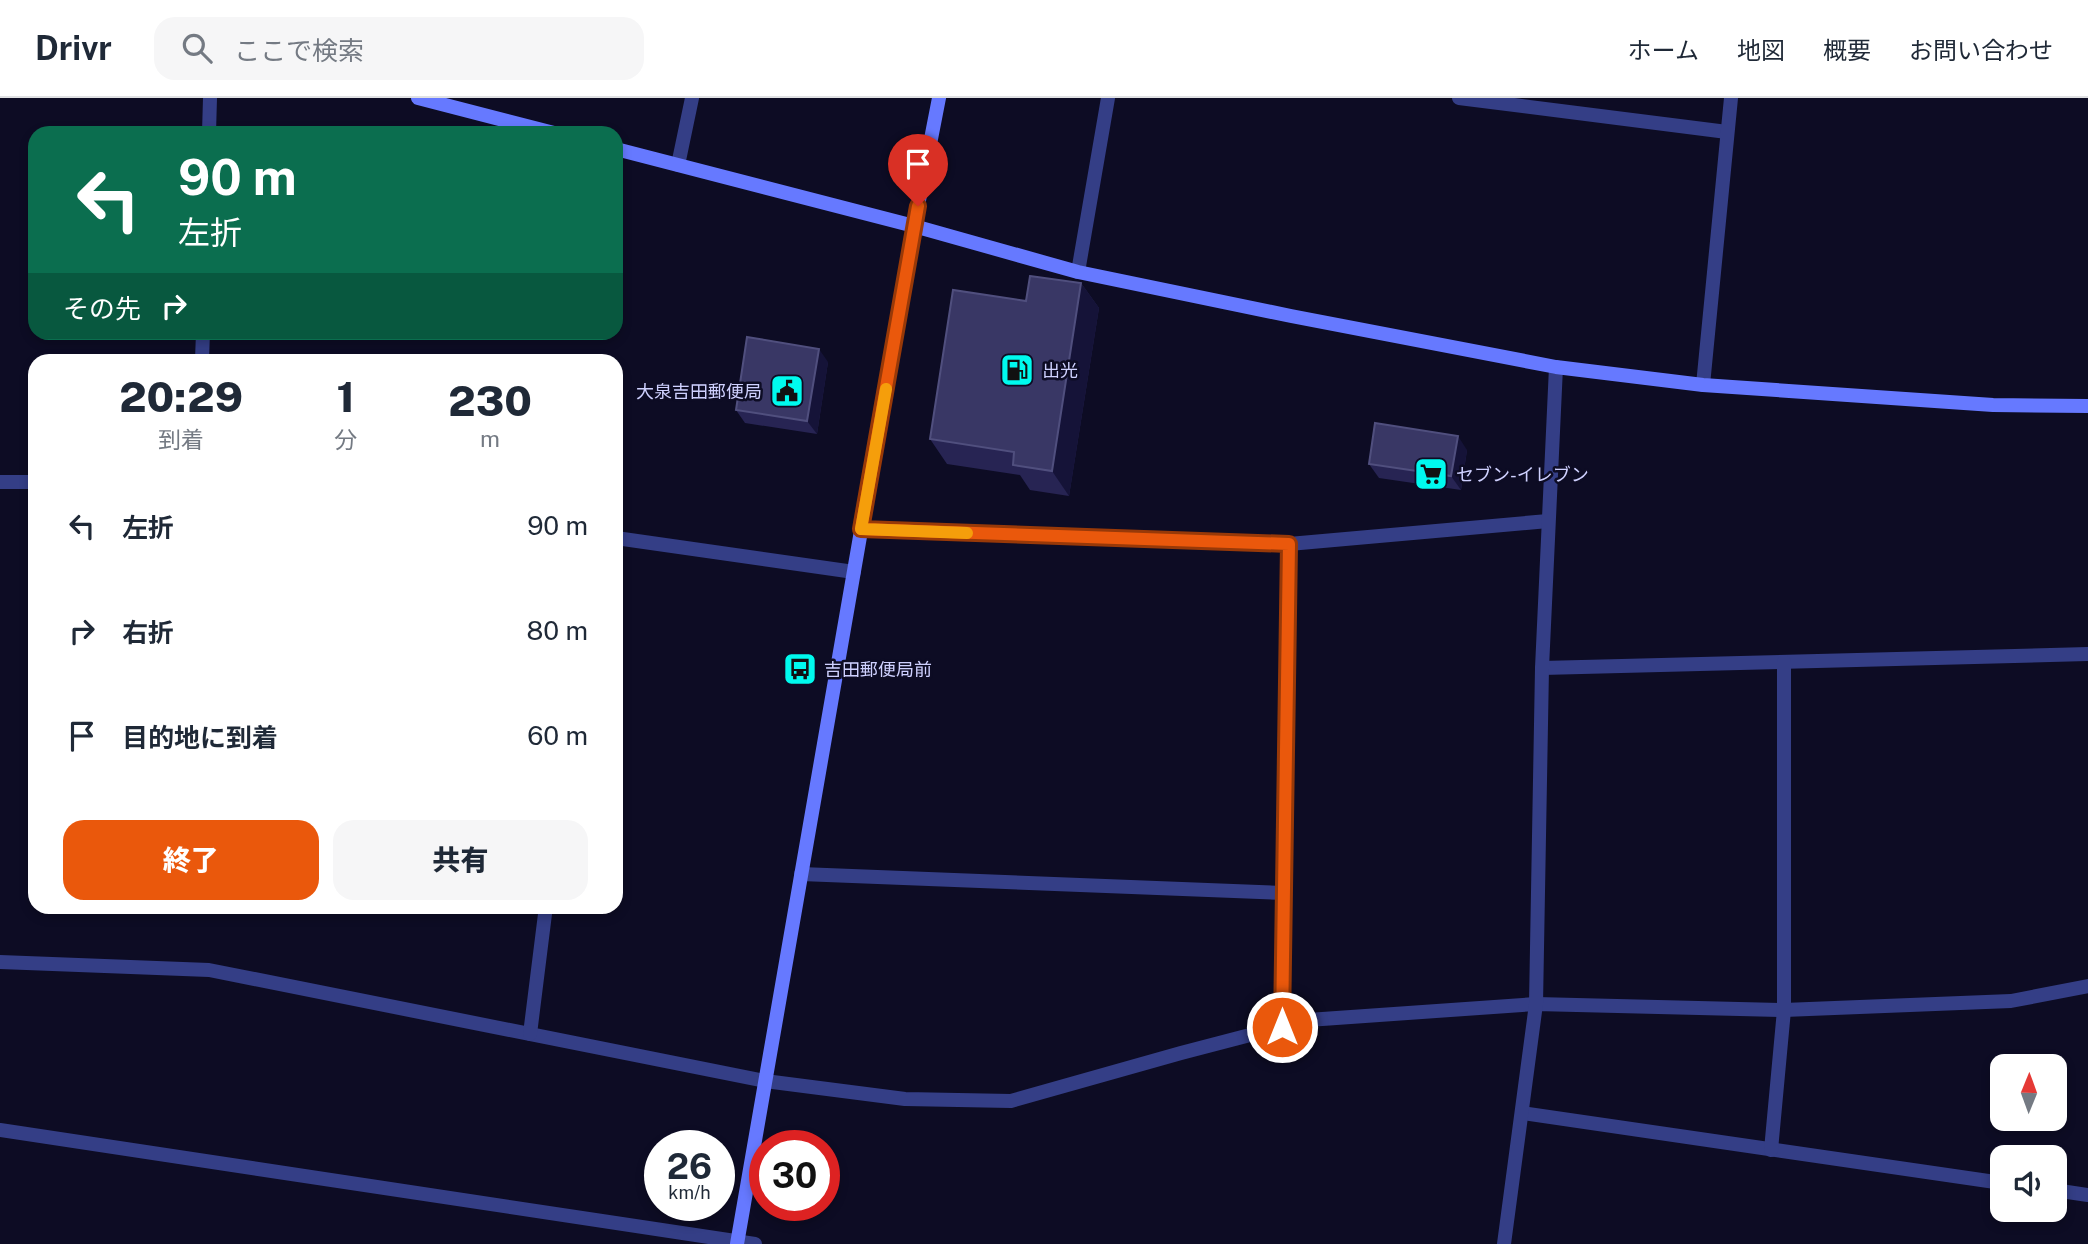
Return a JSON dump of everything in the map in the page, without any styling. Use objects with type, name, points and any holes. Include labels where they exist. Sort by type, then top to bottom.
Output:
[{"type":"street","points":[[209,126],[210,98]]},
{"type":"street","points":[[418,98],[527,126]]},
{"type":"street","points":[[678,165],[692,98]]},
{"type":"street","points":[[737,1243],[914,226],[939,98]]},
{"type":"street","points":[[1078,272],[1108,98]]},
{"type":"street","points":[[1459,98],[1727,132]]},
{"type":"street","points":[[1703,385],[1731,98]]},
{"type":"street","points":[[623,151],[914,226],[1078,272],[1556,367],[1703,385],[1993,405],[2088,407]]},
{"type":"street","points":[[1504,1244],[1536,1004],[1542,668],[1556,367]]},
{"type":"street","points":[[0,482],[28,482]]},
{"type":"street","points":[[861,529],[1289,544],[1548,521]]},
{"type":"street","points":[[623,539],[854,572]]},
{"type":"street","points":[[1282,1027],[1289,544]]},
{"type":"street","points":[[1542,668],[2088,654]]},
{"type":"street","points":[[1771,1150],[1784,1010],[1784,662]]},
{"type":"street","points":[[801,874],[1282,892]]},
{"type":"street","points":[[530,1034],[546,914]]},
{"type":"street","points":[[0,962],[209,970],[765,1081],[905,1100],[1011,1101],[1308,1020],[1536,1004],[1784,1010],[2011,1000],[2088,986]]},
{"type":"street","points":[[1522,1113],[1990,1181]]},
{"type":"street","points":[[0,1130],[755,1244]]},
{"type":"street","points":[[2067,1192],[2088,1195]]},
{"type":"building","points":[[1030,276],[1081,283],[1052,471],[1013,465],[1014,452],[930,439],[953,290],[1026,301]]},
{"type":"building","points":[[747,337],[819,349],[807,421],[736,410]]},
{"type":"building","points":[[1375,423],[1458,436],[1451,476],[1369,464]]},
{"type":"slow traffic","points":[[886,389],[861,529],[967,533]]},
{"type":"place","name":"出光","points":[[1017,370]]},
{"type":"place","name":"大泉吉田郵便局","points":[[787,391]]},
{"type":"place","name":"セブン-イレブン","points":[[1431,474]]},
{"type":"place","name":"吉田郵便局前","points":[[800,669]]},
{"type":"route","points":[[918,206],[861,529],[1289,544],[1282,1027]]}]
